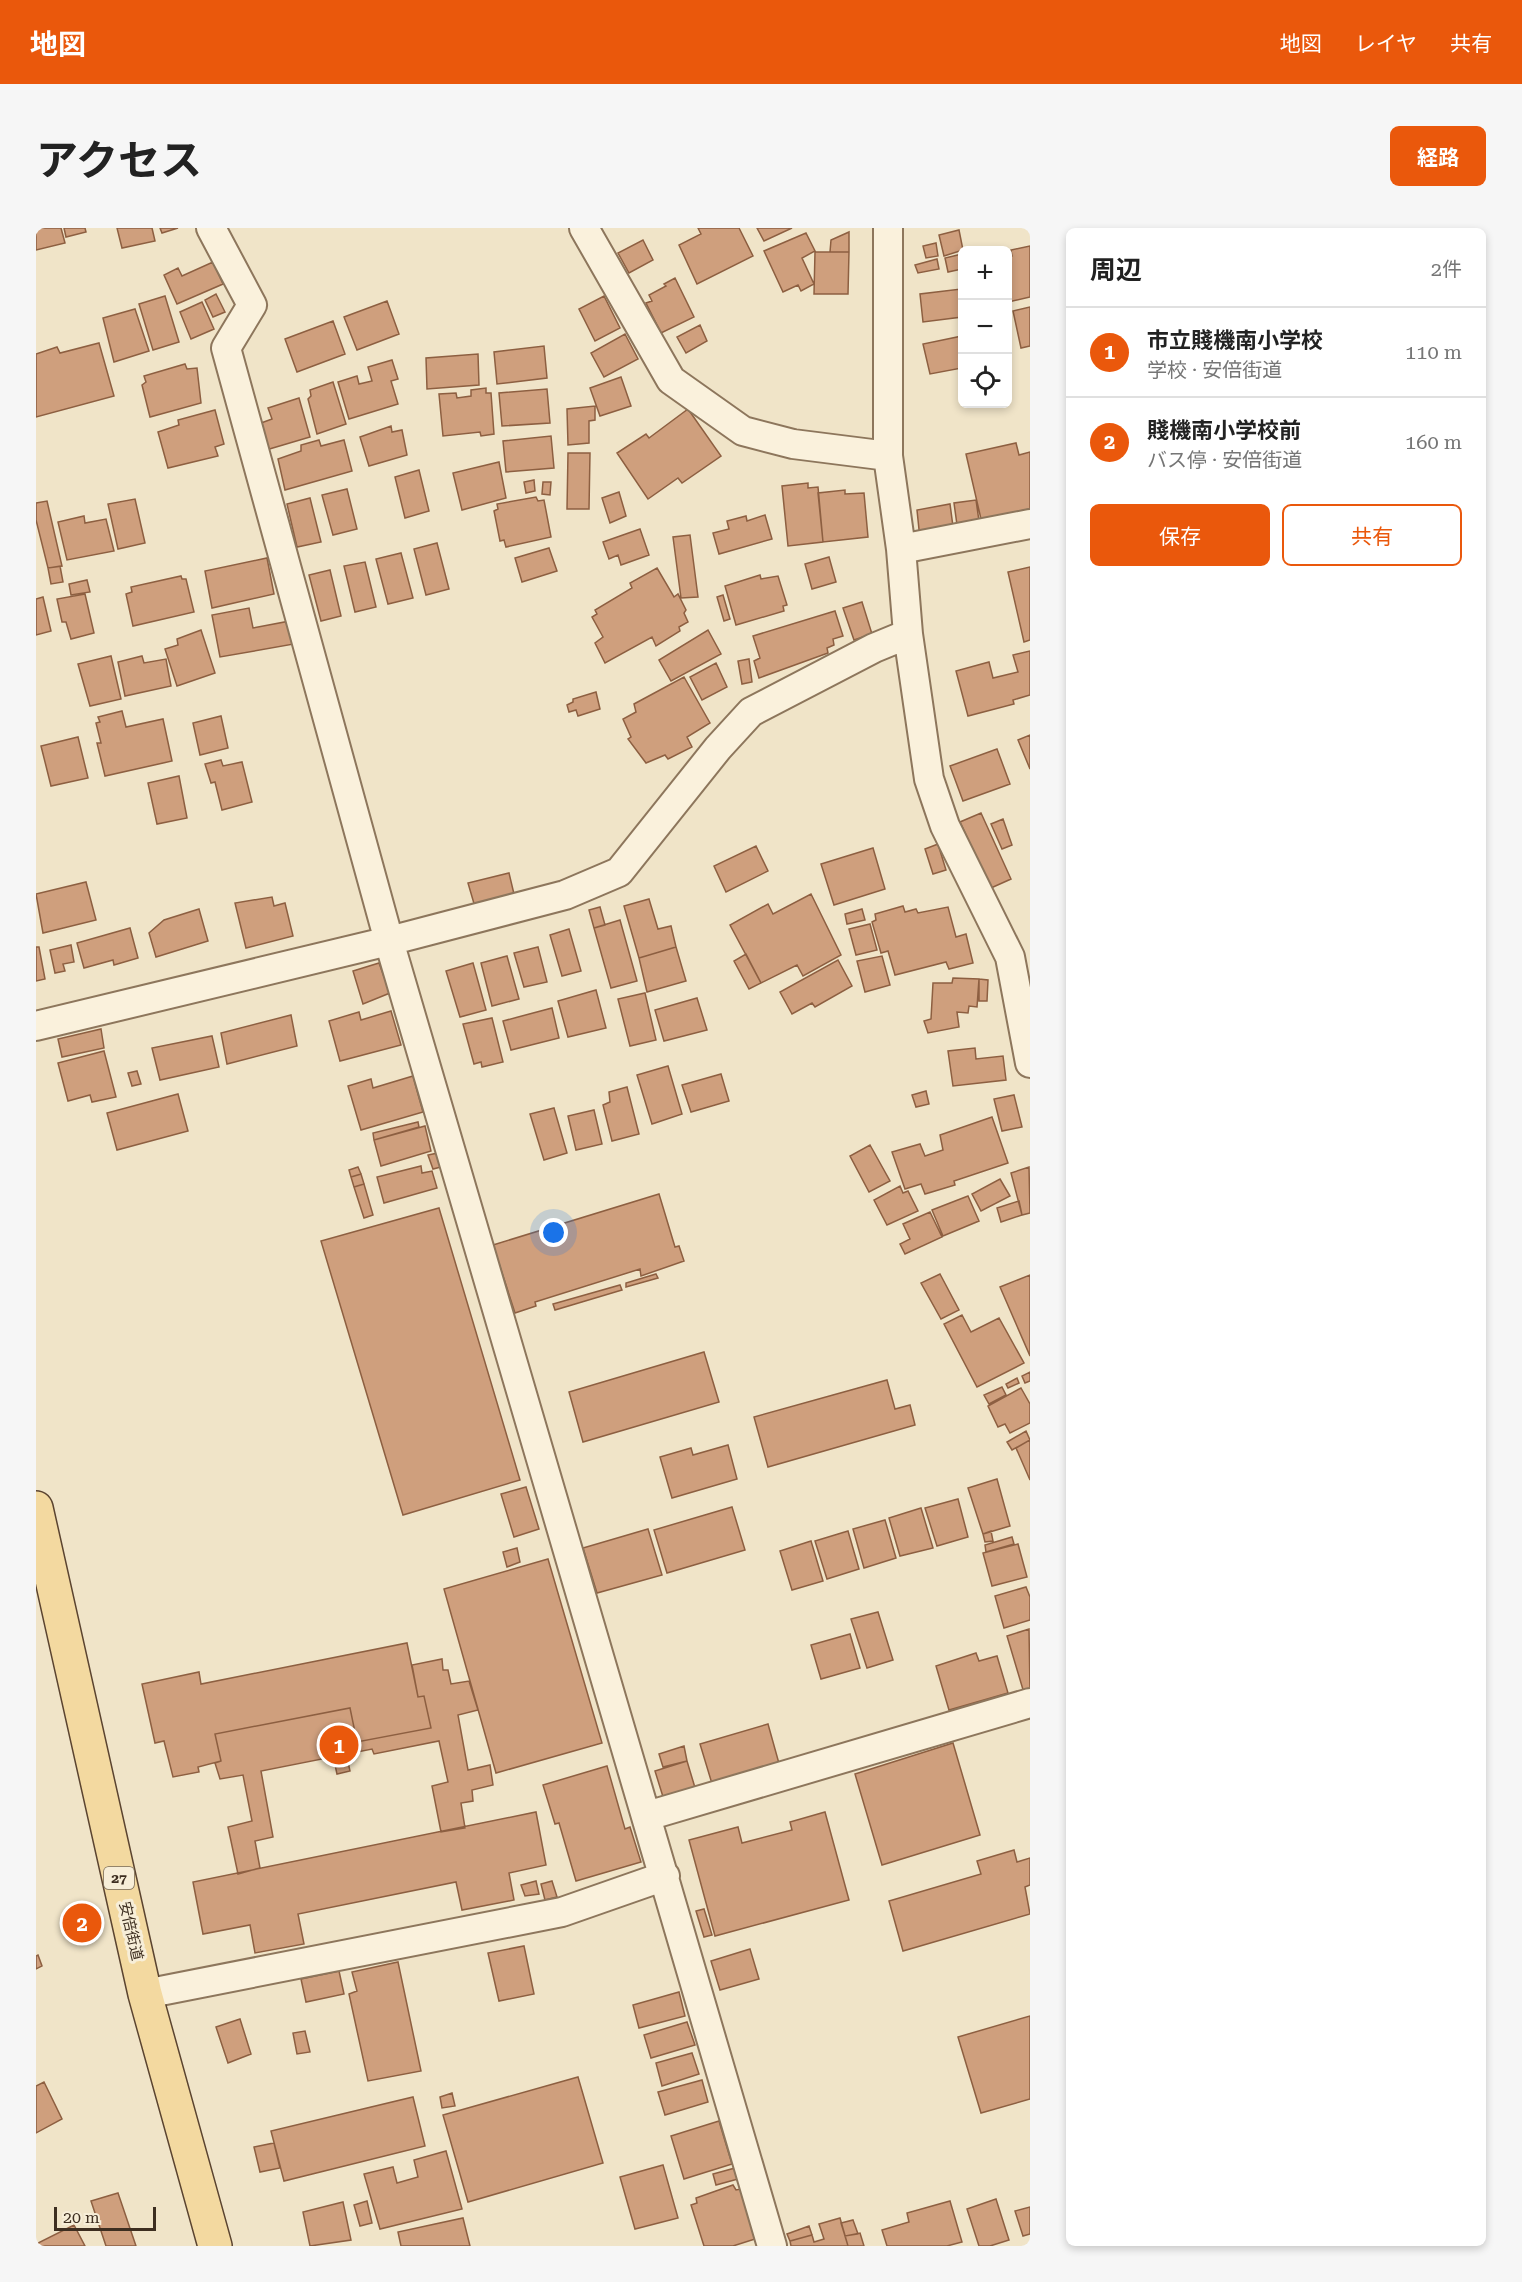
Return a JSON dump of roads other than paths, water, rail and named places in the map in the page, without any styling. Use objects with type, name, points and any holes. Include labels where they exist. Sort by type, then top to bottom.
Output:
[{"type":"main road","name":"安倍街道","points":[[36,1508],[145,1994],[215,2246]]},
{"type":"street","points":[[211,228],[252,305],[226,348],[389,941],[665,1876],[771,2246]]},
{"type":"street","points":[[584,228],[671,380],[743,431],[794,444],[888,456]]},
{"type":"street","points":[[888,228],[888,456],[901,549],[908,634],[929,779],[945,826],[1010,957],[1030,1063]]},
{"type":"street","points":[[901,549],[1030,524]]},
{"type":"street","points":[[36,1026],[389,941],[565,895],[619,872],[718,748],[751,711],[874,648],[908,634]]},
{"type":"street","points":[[647,1816],[1029,1706]]},
{"type":"street","points":[[145,1994],[562,1912],[665,1876]]},
{"type":"place","name":"市立賤機南小学校","points":[[339,1745]]},
{"type":"place","name":"賤機南小学校前","points":[[82,1923]]}]
